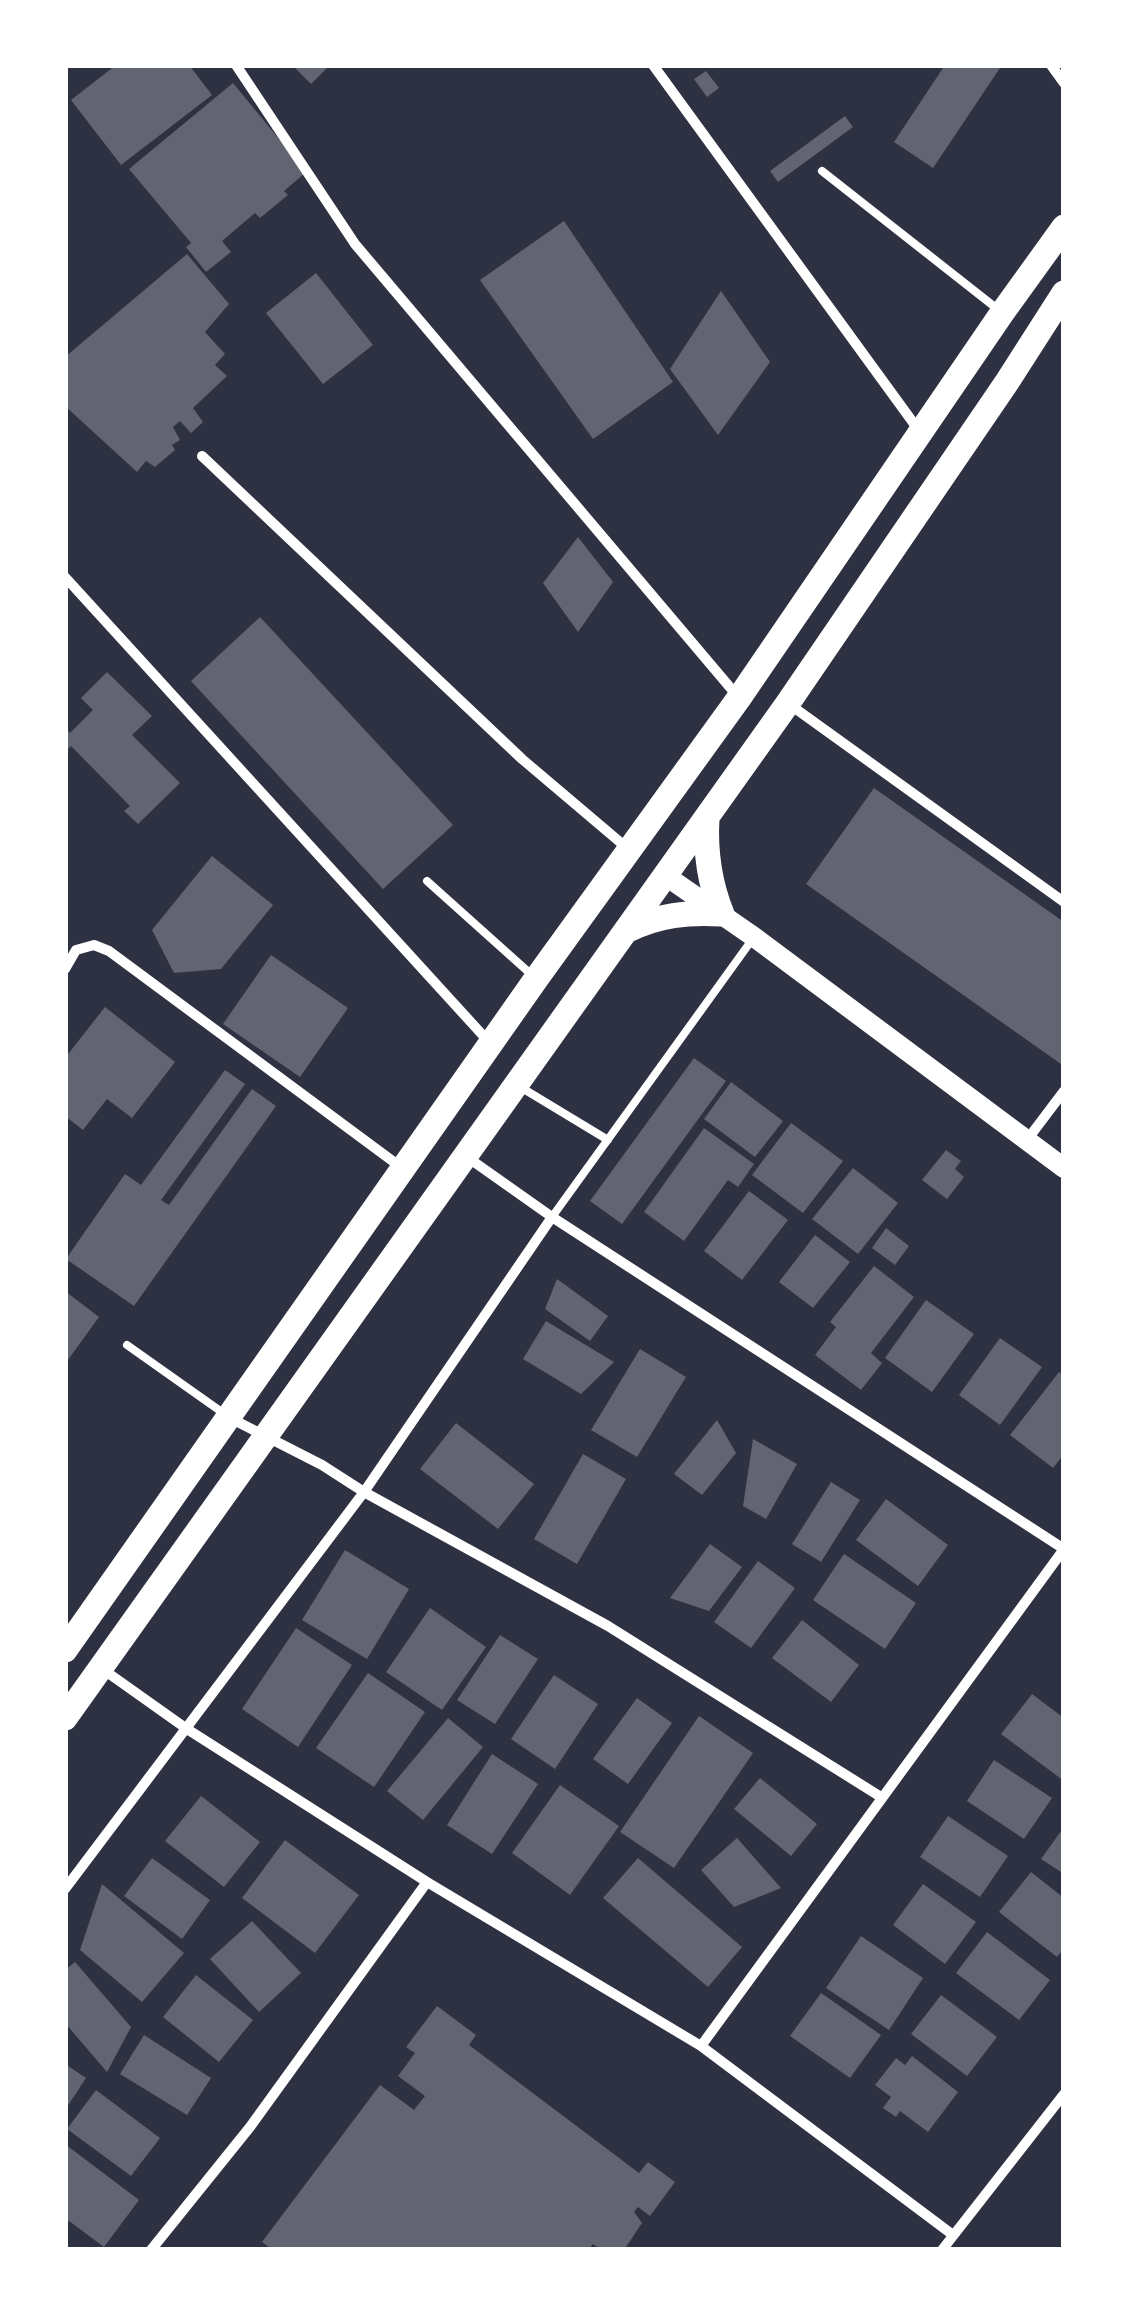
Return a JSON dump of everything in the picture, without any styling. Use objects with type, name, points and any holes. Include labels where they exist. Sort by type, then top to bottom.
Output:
[{"type":"main road","points":[[65,1650],[536,979],[739,698],[1064,227]]},
{"type":"main road","points":[[65,1718],[788,704],[1064,293]]},
{"type":"main road","points":[[707,818],[706,857],[722,914]]},
{"type":"main road","points":[[666,876],[1064,1168]]},
{"type":"main road","points":[[624,933],[678,914],[722,914]]},
{"type":"street","points":[[236,65],[355,244],[739,698]]},
{"type":"street","points":[[653,65],[921,433]]},
{"type":"street","points":[[1051,65],[1064,83]]},
{"type":"street","points":[[202,456],[522,759],[629,850]]},
{"type":"street","points":[[65,577],[491,1044]]},
{"type":"street","points":[[788,704],[1064,902]]},
{"type":"street","points":[[65,969],[76,950],[94,945],[109,950],[403,1168]]},
{"type":"street","points":[[1027,1140],[1064,1091]]},
{"type":"street","points":[[466,1156],[552,1217],[1064,1549],[701,2046]]},
{"type":"street","points":[[65,1888],[364,1492],[552,1217]]},
{"type":"street","points":[[230,1418],[322,1465],[608,1626],[881,1797]]},
{"type":"street","points":[[100,1667],[187,1729],[428,1882],[701,2046],[953,2235]]},
{"type":"street","points":[[151,2250],[250,2127],[428,1882]]},
{"type":"street","points":[[942,2250],[1064,2094]]},
{"type":"lane","points":[[822,171],[1002,313]]},
{"type":"lane","points":[[427,881],[536,979]]},
{"type":"lane","points":[[552,1217],[754,937]]},
{"type":"lane","points":[[517,1085],[608,1140]]},
{"type":"lane","points":[[128,1345],[230,1418]]},
{"type":"building","points":[[116,65],[189,65],[212,95],[121,165],[71,100]]},
{"type":"building","points":[[292,65],[330,65],[311,84]]},
{"type":"building","points":[[945,65],[1002,65],[933,168],[894,142]]},
{"type":"building","points":[[706,71],[719,88],[707,97],[694,79]]},
{"type":"building","points":[[233,83],[306,172],[284,191],[288,195],[260,218],[255,213],[222,241],[231,252],[206,272],[186,247],[191,243],[129,169]]},
{"type":"building","points":[[845,116],[853,127],[778,182],[770,171]]},
{"type":"building","points":[[564,221],[673,382],[593,439],[480,280]]},
{"type":"building","points":[[187,254],[229,304],[205,332],[225,354],[215,365],[227,376],[193,408],[203,422],[191,433],[180,421],[173,427],[180,440],[172,445],[175,450],[155,467],[146,461],[137,472],[65,406],[65,357]]},
{"type":"building","points":[[316,273],[373,345],[323,384],[266,313]]},
{"type":"building","points":[[721,291],[770,362],[718,435],[670,369]]},
{"type":"building","points":[[578,537],[613,582],[578,632],[543,583]]},
{"type":"building","points":[[260,617],[453,825],[383,889],[191,681]]},
{"type":"building","points":[[107,672],[152,716],[132,735],[180,783],[138,824],[124,811],[130,806],[71,746],[65,752],[65,727],[70,733],[93,710],[81,698]]},
{"type":"building","points":[[874,788],[1064,922],[1061,1064],[806,884]]},
{"type":"building","points":[[212,856],[273,905],[221,969],[174,973],[152,930]]},
{"type":"building","points":[[271,955],[348,1008],[300,1077],[223,1024]]},
{"type":"building","points":[[105,1007],[175,1062],[132,1118],[107,1099],[83,1130],[65,1116],[65,1058]]},
{"type":"building","points":[[694,1058],[726,1081],[622,1224],[590,1201]]},
{"type":"building","points":[[225,1070],[245,1084],[161,1200],[169,1205],[252,1089],[276,1106],[134,1306],[66,1259],[125,1174],[141,1185]]},
{"type":"building","points":[[731,1082],[783,1121],[755,1157],[704,1119]]},
{"type":"building","points":[[791,1123],[843,1161],[803,1213],[752,1175]]},
{"type":"building","points":[[704,1128],[754,1164],[738,1187],[728,1180],[684,1241],[644,1212]]},
{"type":"building","points":[[946,1150],[961,1161],[955,1169],[964,1177],[947,1199],[922,1180]]},
{"type":"building","points":[[853,1168],[898,1203],[858,1254],[812,1219]]},
{"type":"building","points":[[749,1191],[788,1220],[742,1280],[704,1251]]},
{"type":"building","points":[[886,1228],[909,1246],[895,1265],[872,1248]]},
{"type":"building","points":[[815,1235],[850,1262],[813,1308],[779,1282]]},
{"type":"building","points":[[874,1266],[914,1297],[871,1353],[882,1363],[861,1390],[815,1355],[836,1327],[830,1322]]},
{"type":"building","points":[[557,1279],[608,1316],[590,1341],[545,1309]]},
{"type":"building","points":[[65,1291],[99,1317],[65,1364]]},
{"type":"building","points":[[926,1300],[974,1334],[932,1392],[885,1358]]},
{"type":"building","points":[[546,1321],[614,1362],[581,1394],[523,1359]]},
{"type":"building","points":[[1000,1338],[1042,1367],[1000,1425],[959,1395]]},
{"type":"building","points":[[640,1349],[686,1377],[637,1457],[591,1430]]},
{"type":"building","points":[[1059,1372],[1064,1376],[1064,1454],[1053,1468],[1010,1435]]},
{"type":"building","points":[[717,1420],[736,1453],[702,1495],[674,1474]]},
{"type":"building","points":[[456,1423],[534,1484],[498,1529],[420,1469]]},
{"type":"building","points":[[753,1439],[797,1464],[766,1519],[743,1506]]},
{"type":"building","points":[[583,1454],[626,1479],[577,1564],[534,1539]]},
{"type":"building","points":[[831,1482],[860,1500],[821,1562],[792,1544]]},
{"type":"building","points":[[886,1499],[948,1545],[918,1586],[856,1540]]},
{"type":"building","points":[[710,1544],[742,1567],[709,1611],[670,1598]]},
{"type":"building","points":[[345,1550],[409,1589],[367,1659],[302,1620]]},
{"type":"building","points":[[844,1554],[916,1603],[885,1649],[813,1600]]},
{"type":"building","points":[[758,1561],[795,1588],[751,1648],[714,1622]]},
{"type":"building","points":[[430,1608],[486,1647],[442,1710],[386,1672]]},
{"type":"building","points":[[802,1620],[859,1665],[831,1702],[772,1658]]},
{"type":"building","points":[[296,1628],[352,1665],[298,1747],[242,1709]]},
{"type":"building","points":[[500,1635],[538,1659],[495,1724],[457,1700]]},
{"type":"building","points":[[368,1673],[425,1712],[374,1787],[316,1748]]},
{"type":"building","points":[[554,1675],[598,1704],[555,1769],[511,1739]]},
{"type":"building","points":[[1032,1694],[1064,1718],[1064,1781],[1001,1734]]},
{"type":"building","points":[[637,1698],[672,1723],[628,1784],[593,1759]]},
{"type":"building","points":[[699,1716],[753,1753],[674,1868],[620,1832]]},
{"type":"building","points":[[448,1718],[483,1747],[423,1820],[387,1791]]},
{"type":"building","points":[[492,1754],[538,1784],[492,1854],[447,1825]]},
{"type":"building","points":[[994,1760],[1052,1798],[1024,1839],[967,1801]]},
{"type":"building","points":[[760,1778],[817,1824],[791,1856],[734,1809]]},
{"type":"building","points":[[560,1785],[619,1826],[570,1895],[512,1853]]},
{"type":"building","points":[[201,1796],[260,1842],[224,1887],[165,1841]]},
{"type":"building","points":[[948,1816],[1008,1856],[980,1897],[920,1857]]},
{"type":"building","points":[[1064,1827],[1064,1874],[1041,1859]]},
{"type":"building","points":[[737,1838],[781,1888],[734,1907],[701,1870]]},
{"type":"building","points":[[285,1840],[359,1895],[315,1953],[242,1898]]},
{"type":"building","points":[[152,1858],[210,1900],[182,1939],[124,1896]]},
{"type":"building","points":[[638,1858],[742,1947],[708,1987],[603,1898]]},
{"type":"building","points":[[1031,1872],[1064,1898],[1064,1948],[1057,1957],[999,1912]]},
{"type":"building","points":[[102,1884],[184,1953],[142,2002],[80,1950]]},
{"type":"building","points":[[923,1884],[976,1922],[945,1964],[893,1925]]},
{"type":"building","points":[[252,1921],[301,1973],[259,2012],[210,1959]]},
{"type":"building","points":[[987,1932],[1050,1980],[1019,2020],[956,1973]]},
{"type":"building","points":[[861,1936],[923,1978],[889,2030],[826,1988]]},
{"type":"building","points":[[75,1962],[131,2027],[107,2072],[65,2023],[65,1970]]},
{"type":"building","points":[[196,1975],[253,2020],[219,2062],[163,2017]]},
{"type":"building","points":[[821,1993],[881,2035],[850,2078],[790,2036]]},
{"type":"building","points":[[941,1995],[997,2037],[967,2076],[911,2034]]},
{"type":"building","points":[[437,2006],[476,2035],[469,2045],[639,2173],[648,2162],[675,2182],[650,2216],[638,2207],[634,2212],[642,2223],[624,2250],[602,2250],[593,2244],[588,2250],[273,2250],[262,2242],[380,2085],[414,2110],[425,2096],[398,2076],[415,2053],[406,2047]]},
{"type":"building","points":[[144,2035],[211,2078],[187,2115],[120,2074]]},
{"type":"building","points":[[912,2056],[958,2092],[928,2132],[900,2111],[896,2117],[883,2108],[891,2097],[875,2085],[896,2058],[905,2065]]},
{"type":"building","points":[[65,2064],[86,2078],[65,2110]]},
{"type":"building","points":[[96,2090],[160,2138],[131,2176],[67,2129]]},
{"type":"building","points":[[65,2144],[139,2200],[104,2247],[65,2218]]}]
